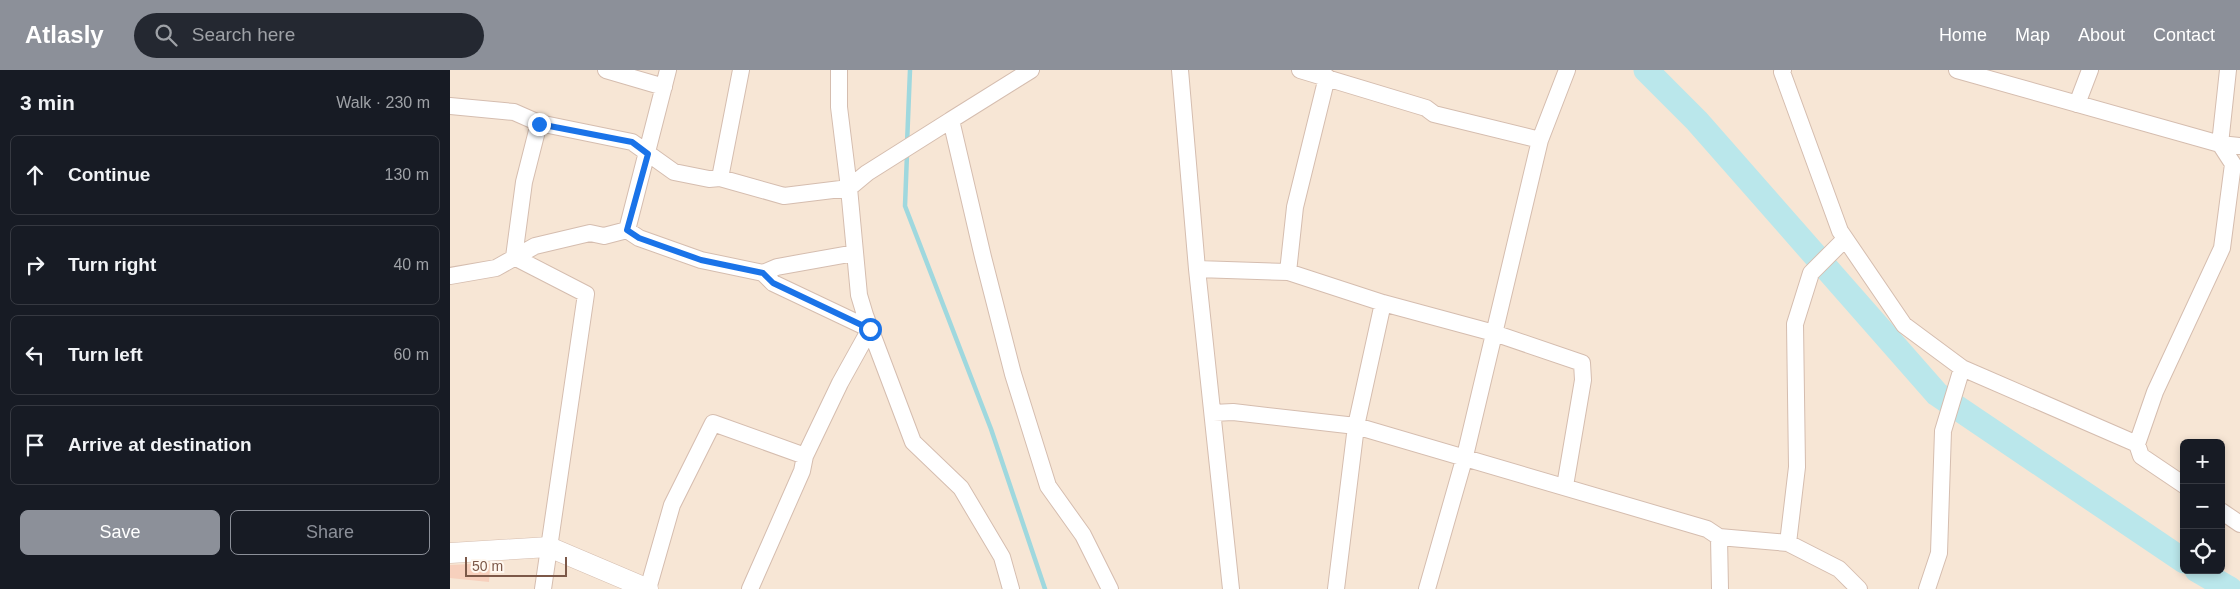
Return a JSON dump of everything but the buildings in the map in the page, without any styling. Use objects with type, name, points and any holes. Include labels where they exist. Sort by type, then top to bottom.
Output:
[{"type":"street","points":[[606,70],[664,87]]},
{"type":"street","points":[[627,230],[668,70]]},
{"type":"street","points":[[720,178],[741,70]]},
{"type":"street","points":[[839,70],[839,107],[859,295],[870,329],[913,442],[961,488],[1002,557],[1011,589]]},
{"type":"street","points":[[450,106],[514,112],[539,124],[632,142],[674,172],[709,179],[720,178],[784,196],[849,188],[867,173],[1031,70]]},
{"type":"street","points":[[1180,70],[1197,269],[1230,589]]},
{"type":"street","points":[[1300,70],[1426,108],[1434,114],[1540,140]]},
{"type":"street","points":[[1427,589],[1465,456],[1540,140],[1567,70]]},
{"type":"street","points":[[1957,70],[2220,144],[2240,146]]},
{"type":"street","points":[[2077,104],[2090,70]]},
{"type":"street","points":[[2181,484],[2141,456],[2137,444],[2155,392],[2222,248],[2237,165],[2220,144],[2228,70]]},
{"type":"street","points":[[1781,71],[1840,231],[1904,325],[1962,368],[2137,444]]},
{"type":"street","points":[[1288,272],[1295,207],[1327,78]]},
{"type":"street","points":[[951,120],[1013,374],[1048,486],[1083,536],[1110,589]]},
{"type":"street","points":[[514,258],[524,182],[539,124]]},
{"type":"street","points":[[450,276],[496,268],[536,246],[590,233],[604,236],[627,230],[639,238],[701,260],[763,273],[773,283],[870,329]]},
{"type":"street","points":[[1788,543],[1797,467],[1795,324],[1811,273],[1845,239]]},
{"type":"street","points":[[763,273],[777,267],[855,253]]},
{"type":"street","points":[[514,258],[586,294],[543,589]]},
{"type":"street","points":[[1197,269],[1288,272],[1383,303],[1494,334],[1582,363],[1583,380],[1565,486]]},
{"type":"street","points":[[1336,589],[1356,426],[1383,303]]},
{"type":"street","points":[[750,589],[802,471],[805,456],[840,383],[870,329]]},
{"type":"street","points":[[1927,589],[1940,553],[1944,432],[1962,368]]},
{"type":"street","points":[[1213,413],[1233,412],[1356,426],[1465,456],[1707,529],[1719,537],[1788,543],[1839,570],[1860,589]]},
{"type":"street","points":[[450,553],[549,547],[648,589],[672,505],[713,423],[805,456]]},
{"type":"street","points":[[2225,514],[2240,524]]},
{"type":"street","points":[[1719,537],[1720,589]]},
{"type":"shaded area","points":[[450,70],[2240,70],[2240,589],[450,589]]},
{"type":"waterway","points":[[907,144],[910,70]]},
{"type":"waterway","points":[[1646,70],[1697,121],[1937,394],[2180,558]]},
{"type":"waterway","points":[[907,154],[905,206],[991,429],[1045,589]]},
{"type":"waterway","points":[[2204,574],[2230,589]]},
{"type":"route","points":[[539,124],[632,142],[648,154],[627,230],[639,238],[701,260],[763,273],[773,283],[870,329]]}]
